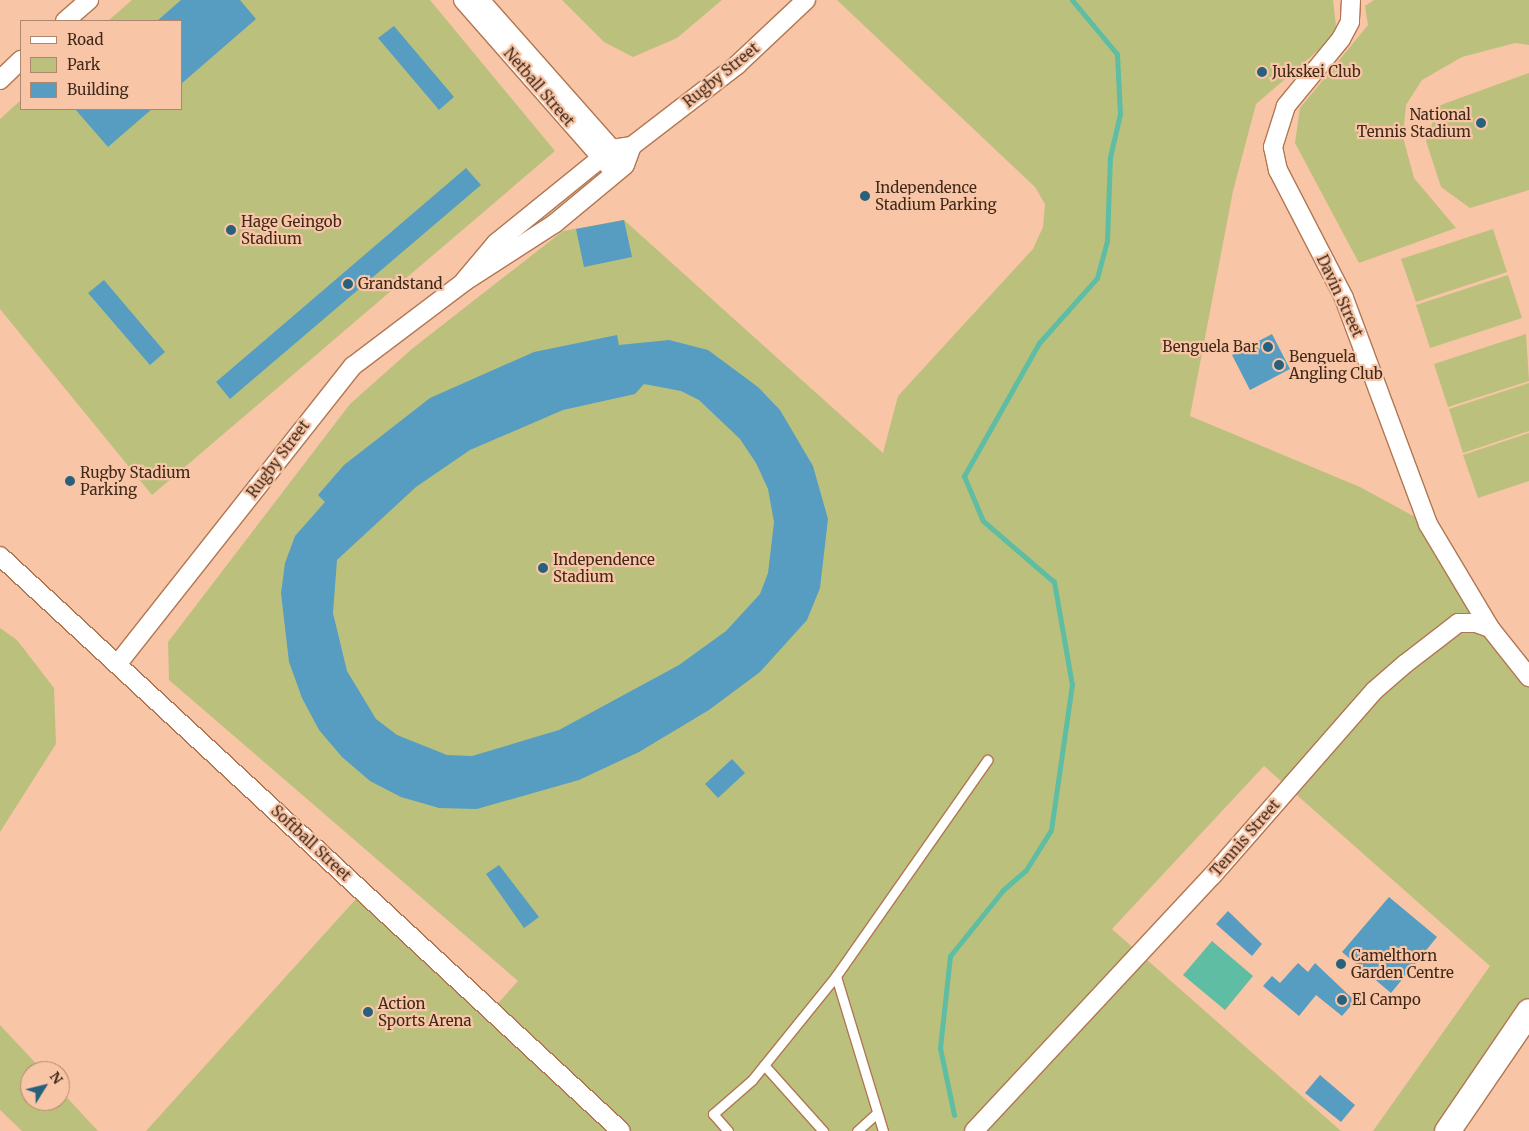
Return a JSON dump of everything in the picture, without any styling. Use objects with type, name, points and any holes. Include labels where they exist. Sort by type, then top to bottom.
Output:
[{"type":"street","points":[[66,20],[88,0]]},
{"type":"street","name":"Netball Street","points":[[463,0],[607,154]]},
{"type":"street","name":"Netball Street","points":[[480,0],[620,169]]},
{"type":"street","name":"Rugby Street","points":[[464,282],[472,267],[496,243],[607,154],[632,146],[737,65],[806,0]]},
{"type":"street","name":"Davin Street","points":[[1351,0],[1350,22],[1341,39],[1286,106],[1273,148],[1278,170],[1344,298],[1428,524],[1490,628]]},
{"type":"street","points":[[0,80],[20,61]]},
{"type":"street","points":[[620,169],[632,146]]},
{"type":"street","name":"Rugby Street","points":[[118,662],[347,373],[390,335],[464,282],[554,224],[620,169]]},
{"type":"street","name":"Softball Street","points":[[0,556],[118,662],[621,1131]]},
{"type":"street","name":"Tennis Street","points":[[974,1131],[1205,884],[1375,690],[1458,623],[1490,628]]},
{"type":"street","points":[[1490,628],[1529,677]]},
{"type":"street","points":[[1446,1131],[1529,1012]]},
{"type":"lane","points":[[728,1131],[713,1114],[764,1065],[836,976],[987,760]]},
{"type":"lane","points":[[836,976],[883,1131]]},
{"type":"lane","points":[[764,1065],[823,1131]]},
{"type":"lane","points":[[857,1131],[877,1113]]},
{"type":"green space","name":"Hage Geingob Stadium","points":[[132,0],[430,0],[555,151],[152,495],[0,309],[0,119],[20,101],[20,110],[182,110],[182,20],[109,20]]},
{"type":"green space","points":[[562,0],[722,0],[677,38],[633,57],[604,42]]},
{"type":"green space","points":[[837,0],[1333,0],[1336,26],[1329,41],[1256,104],[1233,191],[1190,416],[1360,487],[1428,524],[1529,677],[1529,1011],[1446,1131],[1373,1131],[1490,966],[1264,766],[1112,929],[1341,1131],[621,1131],[491,1011],[518,981],[169,680],[168,642],[350,404],[413,348],[563,231],[624,220],[883,453],[898,396],[1033,249],[1043,227],[1045,204],[1035,187]]},
{"type":"green space","points":[[1374,0],[1529,0],[1529,45],[1515,43],[1462,57],[1422,80],[1406,105],[1403,137],[1414,178],[1456,228],[1359,263],[1295,143],[1300,108],[1368,25],[1365,6]]},
{"type":"green space","name":"National Tennis Stadium","points":[[1529,73],[1529,190],[1470,208],[1441,187],[1426,141],[1438,106]]},
{"type":"green space","points":[[1493,229],[1507,272],[1416,302],[1401,259]]},
{"type":"green space","points":[[1508,275],[1522,318],[1430,348],[1416,305]]},
{"type":"green space","points":[[1526,334],[1529,381],[1448,407],[1434,364]]},
{"type":"green space","points":[[1529,383],[1529,431],[1463,453],[1449,409]]},
{"type":"green space","points":[[1529,433],[1529,481],[1478,498],[1463,455]]},
{"type":"green space","points":[[0,628],[17,640],[54,688],[56,744],[0,832]]},
{"type":"green space","name":"Action Sports Arena","points":[[356,899],[607,1124],[614,1131],[146,1131]]},
{"type":"green space","points":[[0,1025],[34,1061],[20,1061],[20,1111],[70,1111],[70,1101],[98,1131],[22,1131],[0,1110]]},
{"type":"water","points":[[1212,941],[1253,976],[1225,1010],[1183,975]]},
{"type":"building","points":[[181,0],[240,0],[256,19],[182,83],[182,20],[158,20]]},
{"type":"building","points":[[394,26],[454,97],[439,110],[378,38]]},
{"type":"building","points":[[76,110],[151,110],[108,147]]},
{"type":"building","name":"Grandstand","points":[[466,168],[481,185],[230,399],[216,382]]},
{"type":"building","points":[[624,220],[632,257],[584,267],[576,229]]},
{"type":"building","points":[[104,280],[165,352],[150,365],[88,293]]},
{"type":"building","points":[[1272,334],[1290,369],[1250,390],[1232,355]]},
{"type":"building","points":[[617,335],[619,345],[669,340],[708,350],[758,387],[780,410],[813,466],[828,519],[820,588],[807,620],[760,672],[709,710],[639,752],[579,780],[477,809],[439,808],[401,797],[370,781],[342,757],[319,730],[302,698],[289,662],[281,593],[285,563],[295,536],[325,502],[318,495],[344,465],[430,398],[534,352]],"holes":[[[644,384],[681,391],[699,400],[740,439],[756,463],[768,489],[774,522],[768,573],[760,594],[726,631],[679,665],[559,730],[472,756],[447,755],[397,735],[376,719],[347,671],[333,613],[337,560],[416,487],[470,450],[563,410],[635,394]]]},
{"type":"building","points":[[732,759],[745,773],[718,798],[705,784]]},
{"type":"building","points":[[499,865],[539,917],[524,928],[486,874]]},
{"type":"building","points":[[1389,897],[1437,937],[1391,993],[1342,952]]},
{"type":"building","points":[[1228,911],[1262,944],[1252,956],[1216,924]]},
{"type":"building","points":[[1298,963],[1308,972],[1315,963],[1355,1001],[1342,1016],[1316,995],[1299,1016],[1263,986],[1272,976],[1280,983]]},
{"type":"building","points":[[1320,1075],[1355,1105],[1341,1122],[1305,1093]]},
{"type":"waterway","points":[[954,1115],[940,1048],[950,956],[1003,890],[1026,870],[1051,830],[1072,685],[1054,582],[983,521],[964,476],[1039,343],[1097,278],[1107,241],[1110,157],[1120,114],[1117,54],[1072,0]]},
{"type":"place","name":"Jukskei Club","points":[[1262,72]]},
{"type":"place","name":"National Tennis Stadium","points":[[1481,123]]},
{"type":"place","name":"Independence Stadium Parking","points":[[865,196]]},
{"type":"place","name":"Hage Geingob Stadium","points":[[231,230]]},
{"type":"place","name":"Grandstand","points":[[348,284]]},
{"type":"place","name":"Benguela Bar","points":[[1268,347]]},
{"type":"place","name":"Benguela Angling Club","points":[[1279,365]]},
{"type":"place","name":"Rugby Stadium Parking","points":[[70,481]]},
{"type":"place","name":"Independence Stadium","points":[[543,568]]},
{"type":"place","name":"Camelthorn Garden Centre","points":[[1341,964]]},
{"type":"place","name":"El Campo","points":[[1342,1000]]},
{"type":"place","name":"Action Sports Arena","points":[[368,1012]]}]
